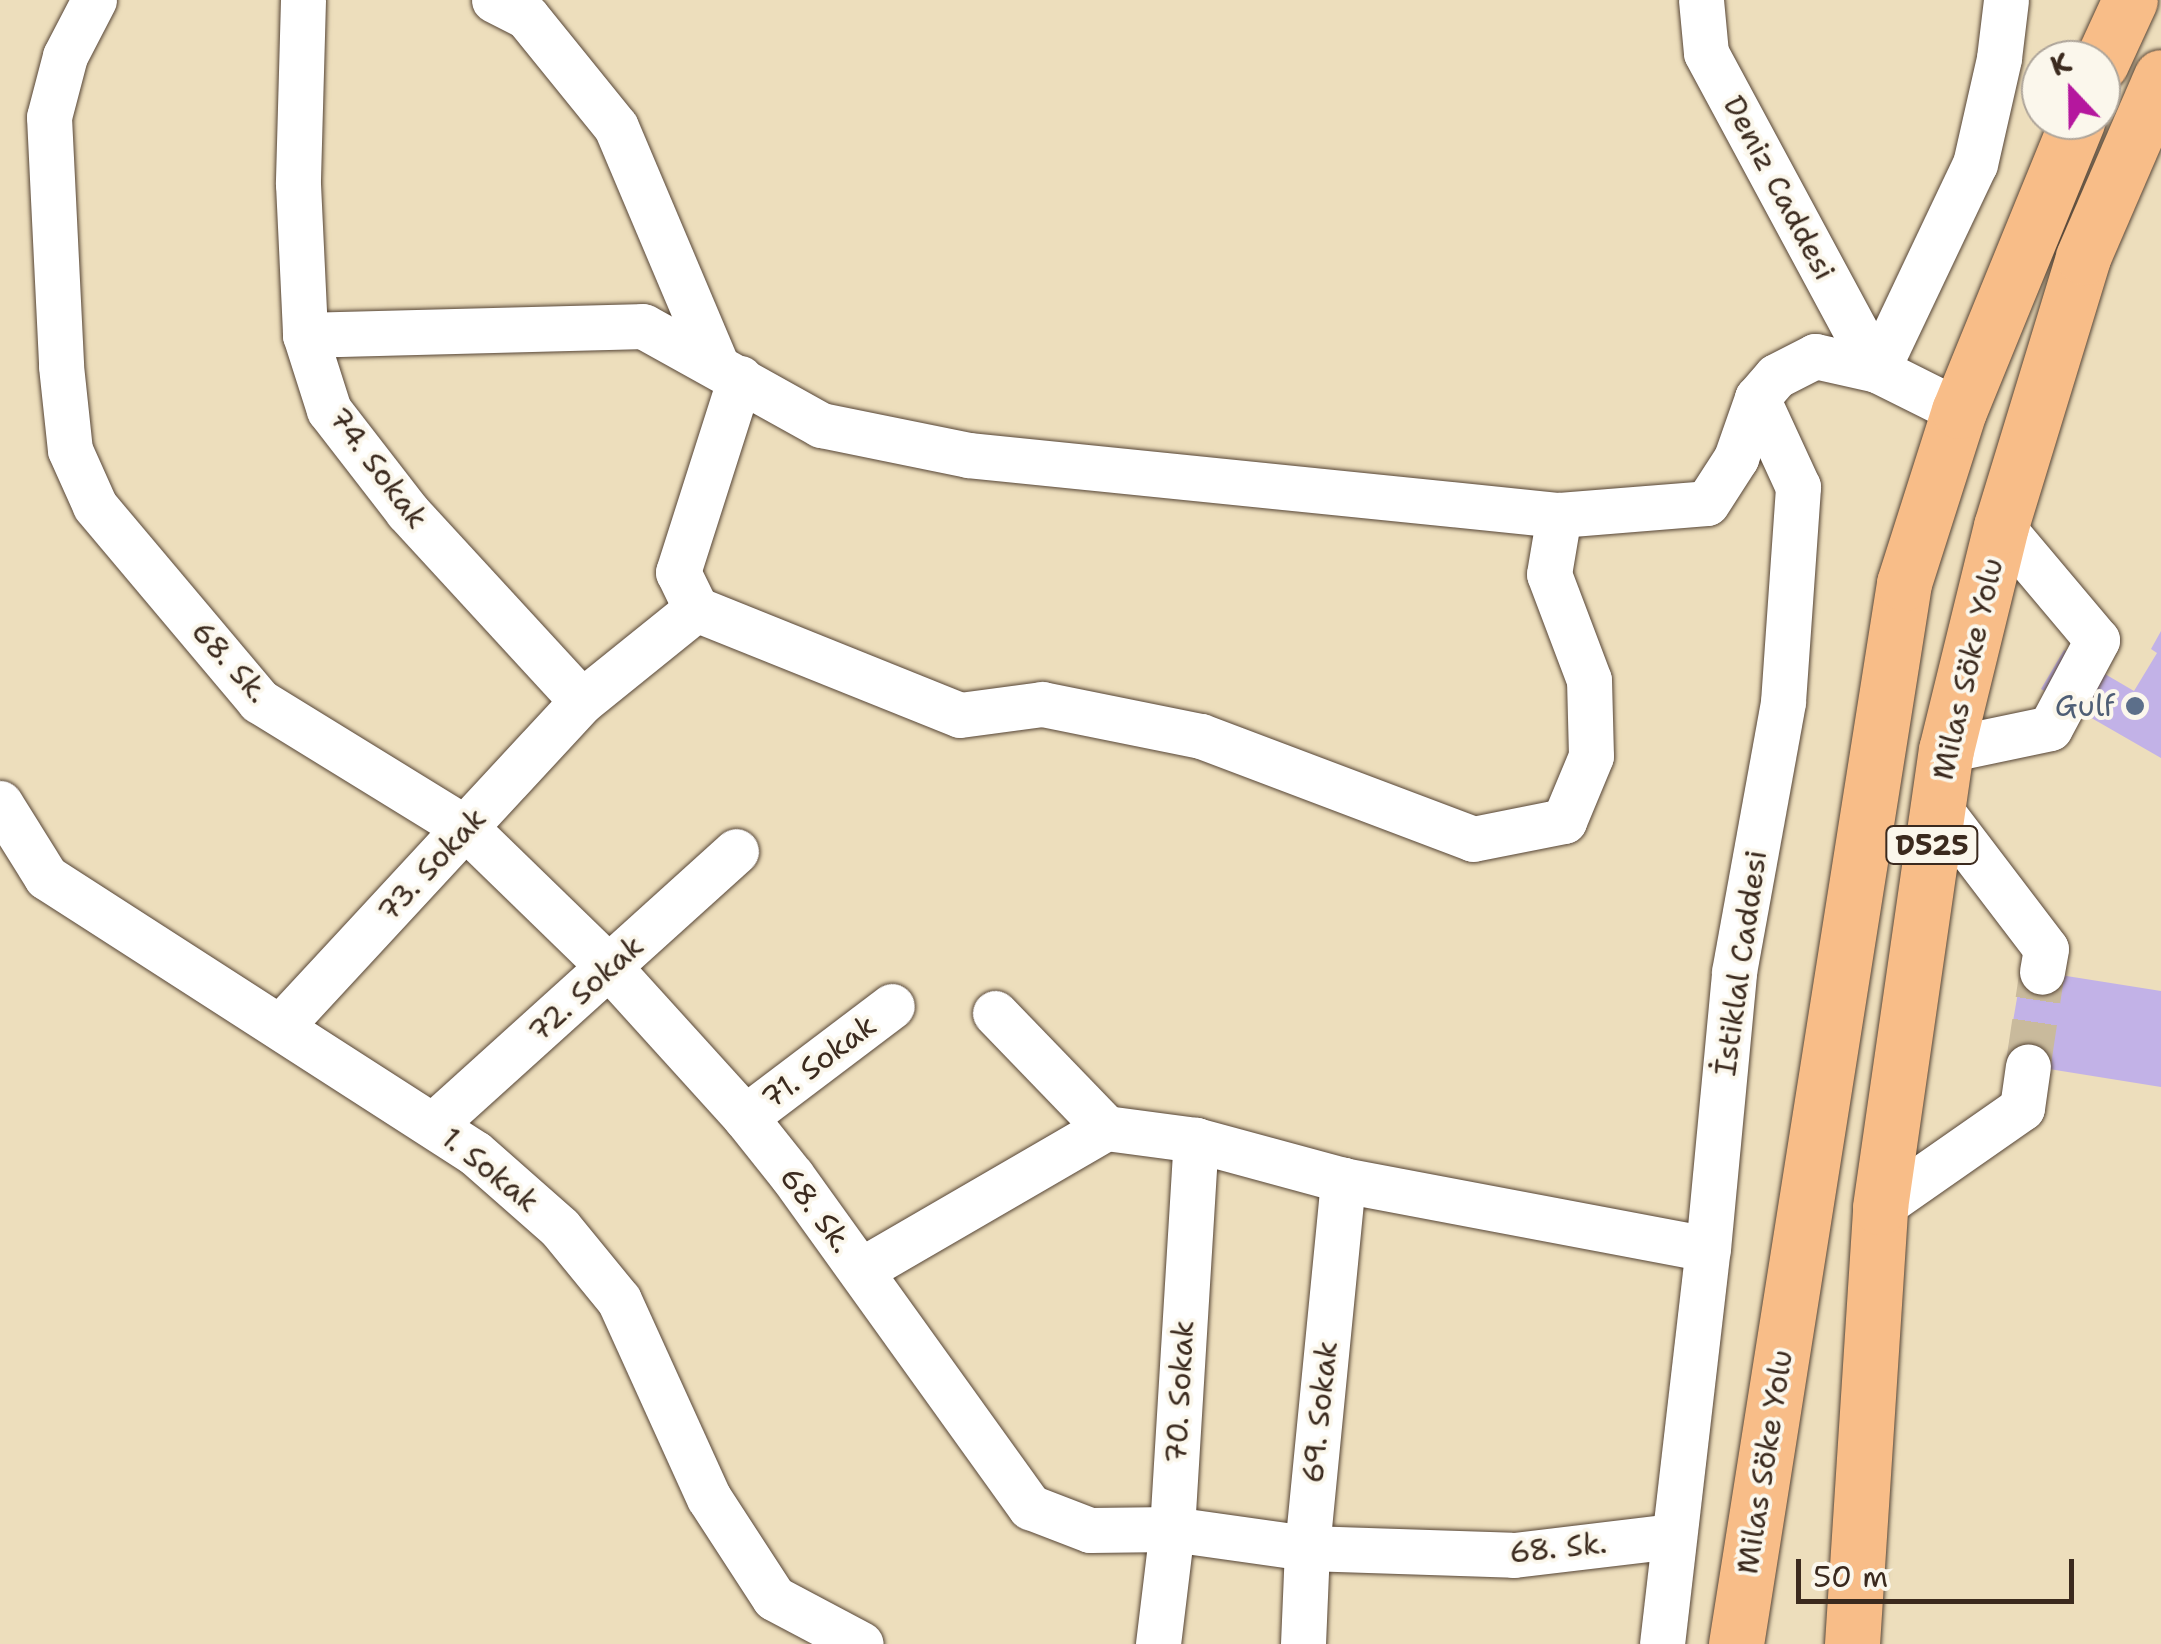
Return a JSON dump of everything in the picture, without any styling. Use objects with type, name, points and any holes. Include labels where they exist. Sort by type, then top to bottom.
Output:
[{"type":"highway","points":[[2112,40],[2130,0]]},
{"type":"highway","name":"Milas Söke Yolu","points":[[1852,1644],[1880,1207],[1946,750],[2001,526],[2083,257],[2161,77]]},
{"type":"highway","name":"Milas Söke Yolu","points":[[1736,1644],[1904,583],[1959,411],[2070,140]]},
{"type":"street","name":"68. Sk.","points":[[94,0],[65,56],[49,116],[70,450],[96,506],[259,701],[467,828],[610,968],[745,1117],[861,1270],[1030,1507],[1090,1530],[1172,1530],[1307,1548],[1514,1555],[1674,1536]]},
{"type":"street","name":"74. Sokak","points":[[304,0],[298,184],[305,335],[329,410],[407,511],[582,701]]},
{"type":"street","points":[[494,0],[527,17],[616,127],[728,371],[678,572],[696,609],[960,715],[1042,704],[1201,736],[1473,839],[1564,821],[1590,756],[1589,680],[1549,574],[1558,515]]},
{"type":"street","points":[[1669,0],[1706,53]]},
{"type":"street","name":"Deniz Caddesi","points":[[1701,0],[1706,53],[1877,370]]},
{"type":"street","points":[[1877,370],[1975,164],[1999,58],[2006,0]]},
{"type":"street","points":[[305,335],[642,326],[821,425],[968,455],[1558,515],[1707,503],[1736,458],[1757,398],[1776,376],[1814,356],[1877,370],[1959,411]]},
{"type":"street","name":"İstiklal Caddesi","points":[[1662,1644],[1708,1248],[1734,972],[1783,702],[1798,487],[1757,398]]},
{"type":"street","points":[[1946,750],[2050,728],[2097,640],[2001,526]]},
{"type":"street","name":"73. Sokak","points":[[280,1027],[582,701],[696,609]]},
{"type":"street","name":"1. Sokak","points":[[0,804],[46,877],[434,1124],[476,1153],[560,1228],[619,1300],[709,1498],[774,1598],[861,1644]]},
{"type":"street","points":[[1938,808],[2046,949],[2042,972]]},
{"type":"street","name":"72. Sokak","points":[[434,1124],[736,851]]},
{"type":"street","name":"71. Sokak","points":[[745,1117],[892,1006]]},
{"type":"street","points":[[995,1013],[1106,1128]]},
{"type":"street","points":[[1880,1207],[2022,1108],[2028,1066]]},
{"type":"street","points":[[861,1270],[1106,1128],[1196,1140],[1342,1180],[1708,1248]]},
{"type":"street","name":"70. Sokak","points":[[1158,1644],[1172,1530],[1196,1140]]},
{"type":"street","name":"69. Sokak","points":[[1303,1644],[1307,1548],[1342,1180]]},
{"type":"building","points":[[2161,631],[2161,758],[2041,689],[2064,650],[2134,691],[2157,653],[2151,649]]},
{"type":"building","points":[[2022,969],[2161,991],[2161,1087],[2006,1062]]},
{"type":"tunnel","points":[[2028,1066],[2042,972]]},
{"type":"place","name":"Gulf","points":[[2135,706]]}]
